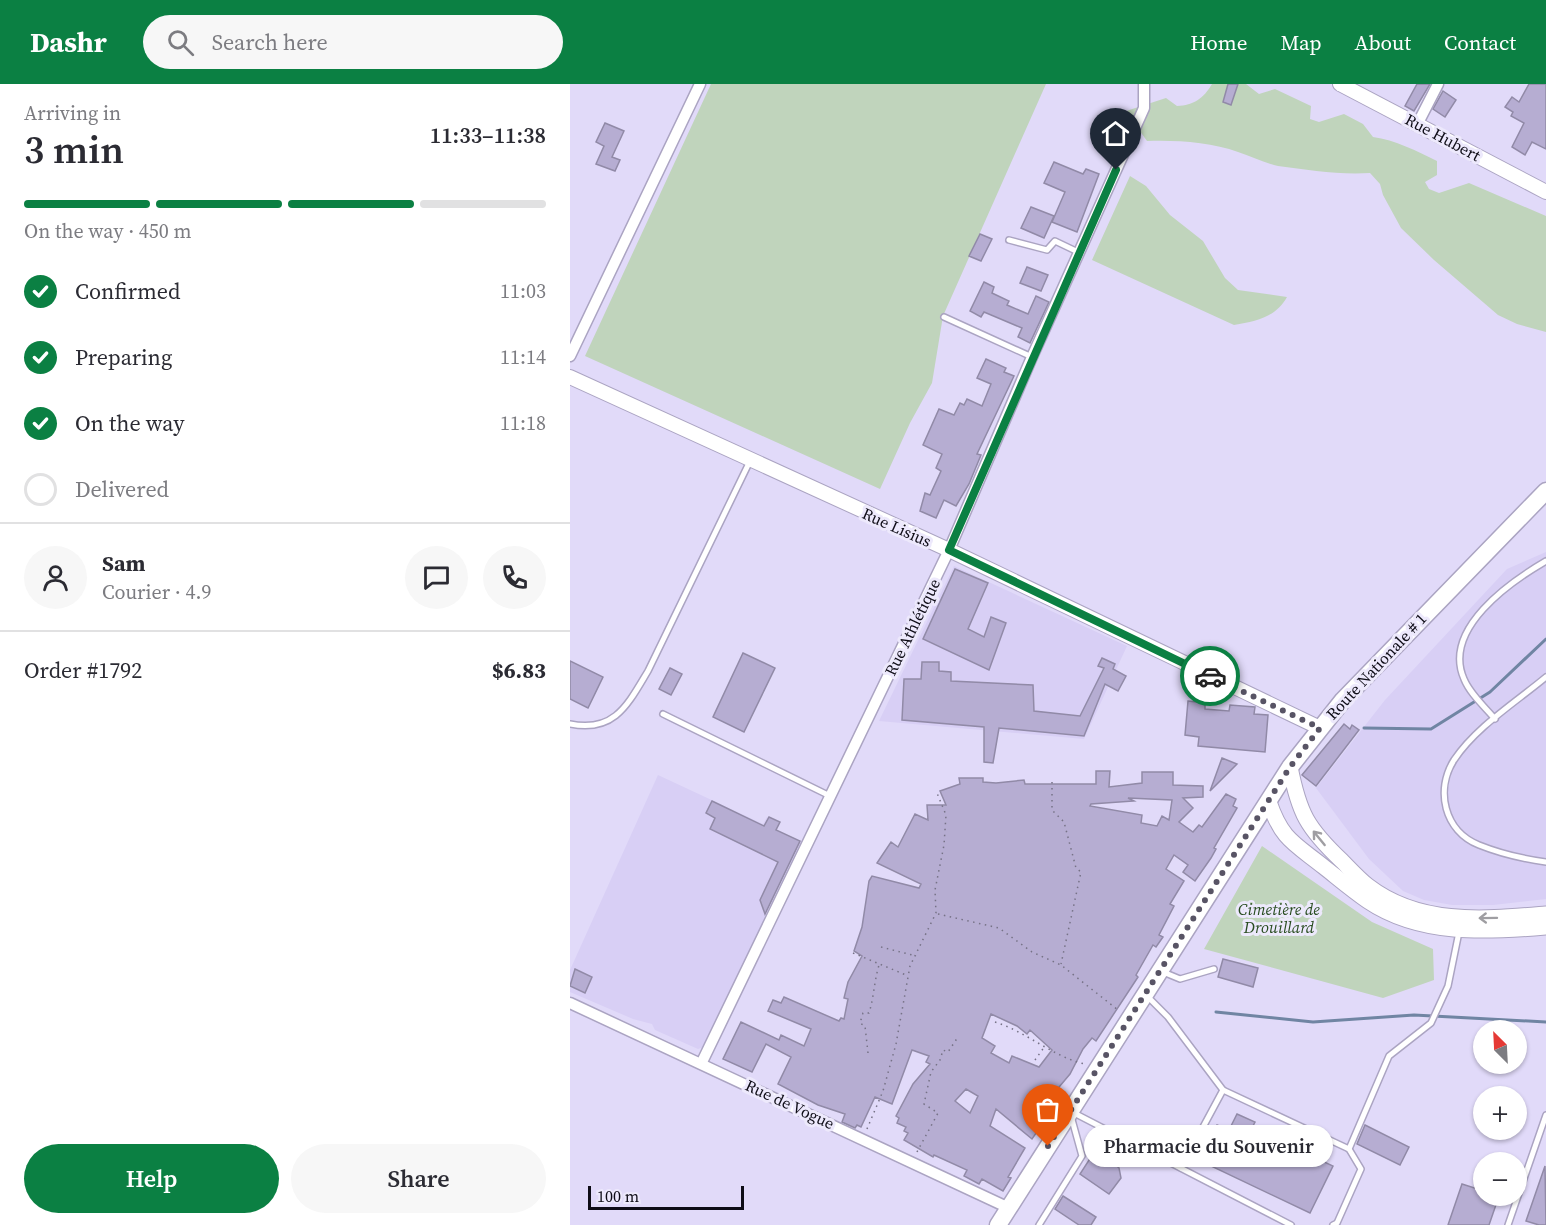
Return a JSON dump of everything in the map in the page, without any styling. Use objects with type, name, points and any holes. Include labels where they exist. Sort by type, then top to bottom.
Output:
[{"type":"main road","name":"Route Nationale # 1","points":[[998,1225],[1128,1017],[1290,767],[1343,700],[1546,491]]},
{"type":"main road","points":[[1290,767],[1297,803],[1310,826],[1324,844],[1368,886],[1393,901],[1419,912],[1454,918],[1546,914]]},
{"type":"main road","points":[[1269,802],[1284,836],[1369,902],[1409,920],[1460,930],[1492,932],[1546,927]]},
{"type":"street","points":[[570,356],[700,84]]},
{"type":"street","name":"Rue Athlétique","points":[[702,1062],[949,550],[1078,252],[1144,108],[1144,84]]},
{"type":"street","name":"Rue Hubert","points":[[1340,84],[1546,192]]},
{"type":"street","points":[[1418,123],[1438,84]]},
{"type":"street","name":"Rue Lisius","points":[[570,377],[949,550],[1321,726]]},
{"type":"street","name":"Rue de Vogue","points":[[570,1003],[702,1062],[1009,1208]]},
{"type":"lane","points":[[1009,240],[1047,250],[1055,241],[1078,252]]},
{"type":"lane","points":[[944,317],[1032,357]]},
{"type":"lane","points":[[570,724],[589,726],[607,721],[621,713],[629,703],[653,660],[750,460]]},
{"type":"lane","points":[[1495,719],[1463,679],[1460,665],[1469,626],[1491,600],[1546,561]]},
{"type":"lane","points":[[1546,677],[1475,736],[1455,759],[1444,779],[1444,800],[1449,815],[1462,834],[1477,845],[1546,862]]},
{"type":"lane","points":[[663,714],[830,796]]},
{"type":"lane","points":[[1349,1149],[1389,1056],[1431,1023],[1448,986],[1460,930]]},
{"type":"lane","points":[[1158,970],[1180,979],[1214,969]]},
{"type":"lane","points":[[1144,993],[1168,1017],[1223,1090],[1349,1149],[1361,1169],[1337,1223],[1333,1225]]},
{"type":"lane","points":[[1181,1168],[1223,1090]]},
{"type":"lane","points":[[1070,1111],[1291,1225]]},
{"type":"lane","points":[[1039,1225],[1082,1156],[1070,1111]]},
{"type":"lane","points":[[1508,1225],[1546,1115]]},
{"type":"path","points":[[1052,782],[1052,810],[1064,822],[1076,868],[1081,872],[1061,965]]},
{"type":"path","points":[[863,1138],[883,1091],[896,1044],[907,975],[936,913],[935,890],[944,845],[946,815],[937,793]]},
{"type":"path","points":[[936,913],[999,928],[1032,952],[1061,965],[1100,998],[1128,1017]]},
{"type":"path","points":[[881,947],[916,956]]},
{"type":"path","points":[[853,953],[879,966],[907,975]]},
{"type":"path","points":[[868,1053],[865,1026],[860,1023],[863,1013],[869,1013],[872,1004],[875,994],[873,984],[879,966]]},
{"type":"path","points":[[995,1022],[1014,1028],[1071,1061],[1098,1067]]},
{"type":"path","points":[[915,1162],[918,1147],[938,1113],[924,1104],[931,1072],[940,1060],[943,1050],[948,1052],[958,1036]]},
{"type":"path","points":[[1035,1060],[1046,1046]]},
{"type":"shaded area","points":[[1546,552],[1546,899],[1493,905],[1452,905],[1424,900],[1403,891],[1369,859],[1316,788],[1385,700],[1507,569]]},
{"type":"shaded area","points":[[954,566],[1127,646],[1084,739],[879,721]]},
{"type":"shaded area","points":[[658,775],[763,824],[767,817],[780,821],[776,830],[803,842],[707,1046],[698,1049],[655,1030],[652,1024],[633,1019],[570,992],[570,970]]},
{"type":"green space","points":[[711,84],[1046,84],[943,316],[932,383],[910,423],[880,489],[585,356]]},
{"type":"green space","points":[[1212,84],[1246,84],[1259,94],[1275,89],[1311,106],[1310,119],[1319,122],[1344,114],[1363,124],[1373,137],[1398,143],[1437,161],[1437,175],[1425,182],[1429,189],[1439,193],[1469,183],[1546,216],[1546,332],[1517,324],[1498,315],[1434,260],[1401,228],[1383,195],[1380,184],[1370,173],[1335,173],[1278,166],[1216,146],[1181,141],[1147,141],[1137,127],[1121,125],[1118,120],[1120,113],[1166,98],[1177,106],[1193,103],[1205,94]]},
{"type":"green space","points":[[1130,176],[1146,186],[1170,215],[1203,241],[1225,278],[1238,290],[1287,297],[1283,304],[1265,317],[1234,325],[1092,260]]},
{"type":"green space","name":"Cimetière de Drouillard","points":[[1262,846],[1372,922],[1433,949],[1434,980],[1383,998],[1204,949]]},
{"type":"building","points":[[1228,84],[1238,84],[1231,105],[1223,102]]},
{"type":"building","points":[[1417,84],[1430,84],[1414,111],[1405,106]]},
{"type":"building","points":[[1529,84],[1546,84],[1546,149],[1532,142],[1525,155],[1512,147],[1524,123],[1511,116],[1513,112],[1505,107],[1512,97],[1519,102]]},
{"type":"building","points":[[1443,91],[1456,100],[1445,117],[1433,109]]},
{"type":"building","points":[[605,123],[624,131],[612,157],[620,160],[615,171],[596,164],[604,146],[596,142]]},
{"type":"building","points":[[1054,162],[1083,174],[1086,169],[1099,174],[1077,232],[1052,222],[1065,192],[1044,183]]},
{"type":"building","points":[[1031,207],[1054,216],[1044,238],[1021,228]]},
{"type":"building","points":[[980,234],[992,239],[981,261],[969,256]]},
{"type":"building","points":[[1027,267],[1048,275],[1041,291],[1020,283]]},
{"type":"building","points":[[984,282],[994,287],[992,293],[1009,301],[1007,305],[1028,314],[1036,296],[1049,302],[1030,343],[1018,337],[1022,328],[984,312],[981,317],[970,311]]},
{"type":"building","points":[[986,359],[1006,368],[1004,372],[1014,376],[977,454],[981,455],[969,484],[956,506],[944,500],[936,518],[920,511],[925,493],[930,495],[941,471],[936,468],[942,454],[923,445],[939,409],[954,415],[960,403],[964,405],[967,399],[982,406],[991,384],[977,378]]},
{"type":"building","points":[[955,569],[988,583],[968,629],[984,637],[991,617],[1006,623],[989,670],[923,639]]},
{"type":"building","points":[[743,653],[775,668],[744,732],[713,717]]},
{"type":"building","points":[[1102,658],[1115,664],[1113,669],[1126,676],[1118,691],[1105,684],[1084,736],[999,728],[993,763],[984,762],[984,727],[902,720],[904,679],[921,679],[922,662],[939,662],[939,671],[951,672],[951,681],[1033,685],[1034,711],[1080,716],[1104,668],[1098,666]]},
{"type":"building","points":[[570,661],[603,677],[588,708],[570,699]]},
{"type":"building","points":[[670,668],[682,674],[671,695],[659,689]]},
{"type":"building","points":[[1188,701],[1205,703],[1205,709],[1229,711],[1230,705],[1255,707],[1254,714],[1268,715],[1265,752],[1198,746],[1199,737],[1185,735]]},
{"type":"building","points":[[1344,724],[1350,729],[1352,725],[1359,730],[1316,786],[1302,775]]},
{"type":"building","points":[[1222,758],[1237,764],[1210,791]]},
{"type":"building","points":[[1096,771],[1110,771],[1109,787],[1142,783],[1142,772],[1173,772],[1173,785],[1203,786],[1203,797],[1183,798],[1193,808],[1179,822],[1193,832],[1199,825],[1202,827],[1226,794],[1236,799],[1233,806],[1237,808],[1214,848],[1216,849],[1211,858],[1195,881],[1183,872],[1188,865],[1174,855],[1166,869],[1184,881],[1170,904],[1174,906],[1159,935],[1163,937],[1156,947],[1153,945],[1136,975],[1138,977],[1096,1041],[1092,1038],[1083,1049],[1070,1074],[1054,1093],[1057,1095],[1047,1110],[1051,1112],[1032,1139],[996,1109],[990,1126],[1025,1148],[1008,1177],[1011,1178],[1003,1191],[982,1179],[979,1184],[964,1176],[967,1170],[934,1155],[933,1157],[904,1140],[908,1133],[904,1131],[906,1127],[897,1123],[899,1118],[896,1116],[913,1084],[930,1064],[926,1062],[929,1056],[912,1050],[892,1104],[875,1097],[861,1127],[857,1125],[855,1128],[842,1122],[845,1114],[818,1105],[778,1084],[791,1057],[766,1044],[752,1072],[723,1059],[741,1022],[779,1040],[781,1035],[804,1046],[811,1029],[768,1011],[773,1000],[781,1003],[784,997],[839,1021],[841,1018],[844,1019],[848,999],[844,998],[848,982],[862,956],[854,951],[862,927],[869,881],[872,876],[919,888],[921,884],[877,863],[891,842],[898,847],[915,814],[928,820],[927,805],[946,805],[940,791],[960,784],[959,778],[983,778],[983,782],[996,783],[1024,780],[1025,784],[1096,784]],"holes":[[[1128,798],[1172,800],[1169,820],[1162,816],[1157,826],[1141,823],[1142,815],[1090,806],[1091,804],[1134,801]],[[991,1014],[1017,1026],[1027,1034],[1030,1030],[1052,1050],[1039,1067],[1012,1056],[1009,1063],[991,1053],[995,1046],[982,1038]],[[966,1089],[978,1096],[970,1113],[955,1101]]]},
{"type":"building","points":[[712,801],[764,826],[769,817],[780,822],[776,830],[800,841],[765,914],[760,900],[778,862],[710,829],[715,818],[706,813]]},
{"type":"building","points":[[1223,959],[1258,968],[1253,987],[1218,977]]},
{"type":"building","points":[[575,969],[592,977],[585,993],[570,986]]},
{"type":"building","points":[[1237,1114],[1255,1122],[1252,1128],[1333,1166],[1310,1213],[1211,1166],[1220,1148],[1209,1143],[1217,1125],[1229,1130]]},
{"type":"building","points":[[1365,1125],[1409,1147],[1400,1165],[1357,1144]]},
{"type":"building","points":[[1105,1156],[1119,1168],[1121,1178],[1109,1194],[1080,1174],[1091,1157],[1101,1164]]},
{"type":"building","points":[[1545,1166],[1546,1225],[1539,1225],[1526,1221]]},
{"type":"building","points":[[1462,1184],[1473,1188],[1473,1206],[1496,1206],[1489,1225],[1448,1225]]},
{"type":"building","points":[[1063,1196],[1096,1217],[1091,1225],[1079,1225],[1055,1209]]},
{"type":"waterway","points":[[1364,728],[1431,729],[1490,692],[1546,639]]},
{"type":"waterway","points":[[1216,1012],[1313,1022],[1414,1015],[1546,1022]]},
{"type":"way so far","points":[[1048,1146],[1290,767],[1320,728],[1210,676]]},
{"type":"place","name":"Pharmacie du Souvenir","points":[[1048,1146]]},
{"type":"route","points":[[1116,170],[949,550],[1210,676]]}]
